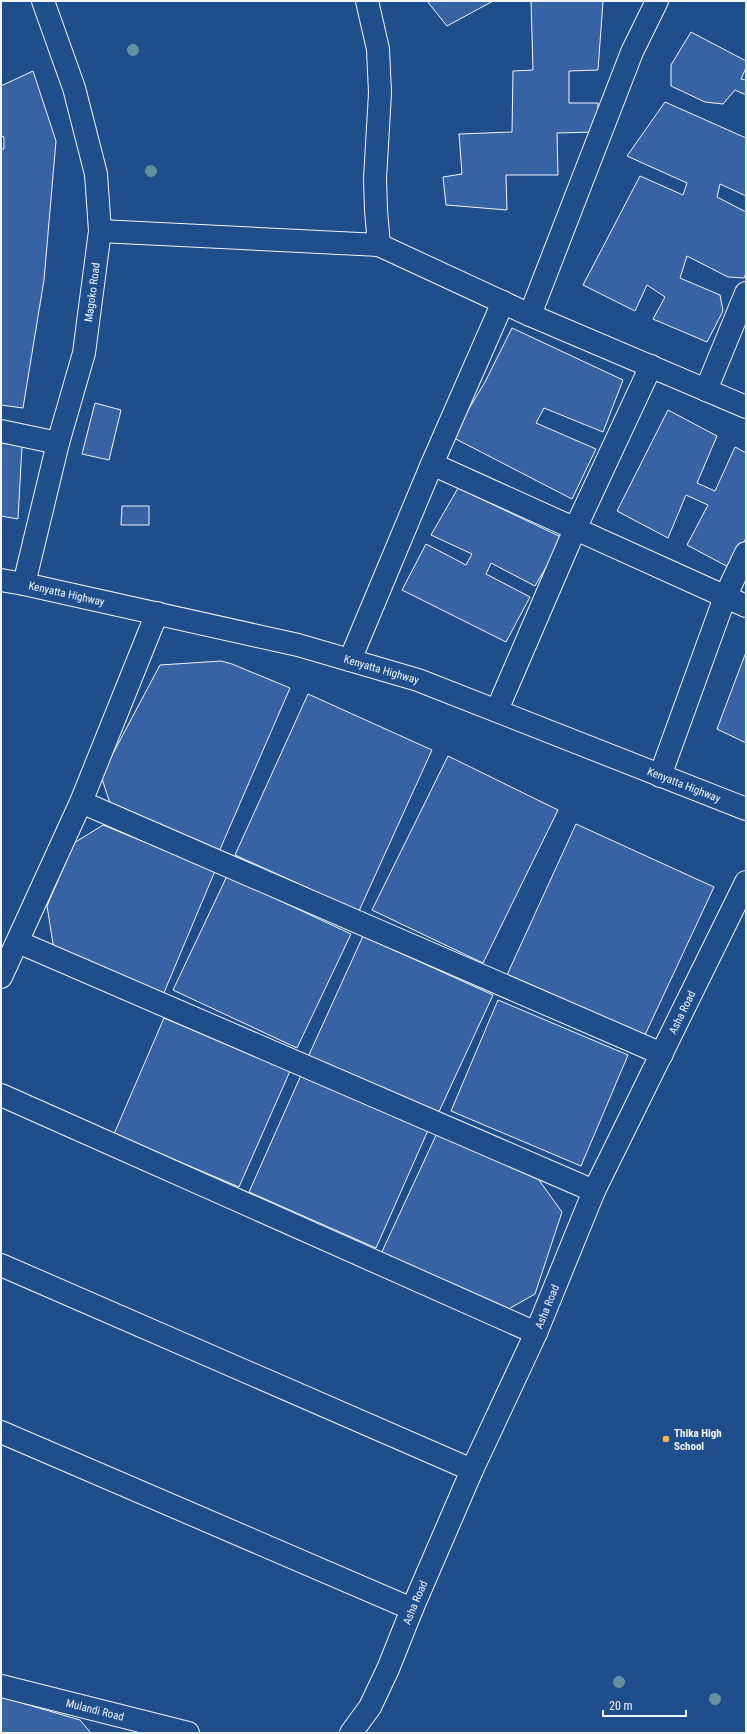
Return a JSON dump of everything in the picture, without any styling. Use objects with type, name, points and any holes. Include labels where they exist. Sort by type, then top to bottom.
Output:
[{"type":"street","name":"Magoko Road","points":[[24,584],[58,443],[84,353],[100,231],[94,167],[74,88],[43,1]]},
{"type":"street","points":[[367,1],[378,56],[380,93],[375,179],[379,245]]},
{"type":"street","points":[[530,315],[632,52],[657,1]]},
{"type":"street","points":[[100,231],[379,245],[530,315],[746,407]]},
{"type":"street","points":[[706,390],[746,293]]},
{"type":"street","points":[[350,660],[432,464],[503,302]]},
{"type":"street","points":[[497,710],[575,529],[651,366]]},
{"type":"street","points":[[1,431],[58,443]]},
{"type":"street","points":[[432,464],[746,606]]},
{"type":"street","points":[[660,776],[725,597],[746,553]]},
{"type":"street","name":"Kenyatta Highway","points":[[1,580],[298,645],[418,680],[746,809]]},
{"type":"street","points":[[1,977],[81,802],[156,613]]},
{"type":"street","points":[[81,802],[662,1054]]},
{"type":"street","name":"Asha Road","points":[[351,1733],[370,1707],[388,1669],[412,1609],[472,1470],[536,1333],[594,1190],[746,882]]},
{"type":"street","points":[[18,942],[594,1190]]},
{"type":"street","points":[[1,1095],[536,1333]]},
{"type":"street","points":[[1,1265],[472,1470]]},
{"type":"street","points":[[1,1432],[412,1609]]},
{"type":"street","name":"Mulandi Road","points":[[1,1686],[122,1725],[188,1733]]},
{"type":"building","points":[[427,1],[493,1],[447,26]]},
{"type":"building","points":[[531,1],[603,1],[598,70],[569,71],[569,103],[598,103],[597,132],[557,133],[558,175],[506,175],[507,210],[446,205],[443,177],[462,174],[459,134],[512,132],[513,71],[533,70]]},
{"type":"building","points":[[691,32],[746,61],[746,68],[741,79],[746,80],[746,95],[735,90],[723,104],[705,102],[671,86],[671,65]]},
{"type":"building","points":[[33,71],[56,141],[44,280],[23,408],[1,405],[1,149],[4,149],[4,137],[1,136],[1,86]]},
{"type":"building","points":[[665,102],[746,138],[746,196],[720,184],[717,197],[746,212],[746,273],[744,278],[728,277],[687,256],[680,278],[720,295],[723,311],[707,342],[653,319],[665,297],[647,285],[635,311],[583,285],[640,176],[683,195],[687,183],[627,156]]},
{"type":"building","points":[[512,328],[623,380],[603,432],[544,408],[536,423],[596,449],[572,499],[452,437],[485,382]]},
{"type":"building","points":[[95,403],[121,410],[109,460],[82,454]]},
{"type":"building","points":[[668,410],[717,436],[697,483],[715,491],[735,447],[746,453],[746,538],[732,569],[687,545],[708,505],[686,495],[668,538],[617,511]]},
{"type":"building","points":[[1,443],[22,446],[18,519],[1,516]]},
{"type":"building","points":[[458,488],[563,538],[535,586],[491,563],[486,574],[530,597],[506,642],[402,590],[426,544],[466,565],[472,554],[431,535]]},
{"type":"building","points":[[122,506],[149,506],[149,525],[121,525]]},
{"type":"building","points":[[746,652],[746,743],[717,729]]},
{"type":"building","points":[[221,661],[232,664],[290,688],[218,854],[112,809],[101,776],[160,665]]},
{"type":"building","points":[[308,694],[432,750],[359,911],[235,855]]},
{"type":"building","points":[[448,756],[558,810],[483,963],[372,910]]},
{"type":"building","points":[[576,824],[714,887],[644,1037],[507,975]]},
{"type":"building","points":[[103,825],[215,871],[163,995],[54,950],[47,906],[74,843]]},
{"type":"building","points":[[227,876],[351,934],[297,1048],[173,990]]},
{"type":"building","points":[[363,936],[493,995],[437,1116],[308,1057]]},
{"type":"building","points":[[498,1000],[628,1055],[581,1166],[451,1111]]},
{"type":"building","points":[[164,1018],[290,1071],[239,1187],[114,1134]]},
{"type":"building","points":[[302,1073],[429,1128],[376,1248],[249,1192]]},
{"type":"building","points":[[438,1131],[536,1176],[562,1212],[535,1294],[505,1311],[380,1256]]},
{"type":"building","points":[[1,1697],[80,1720],[91,1733],[1,1733]]},
{"type":"place","name":"Thika High School","points":[[666,1439]]}]
